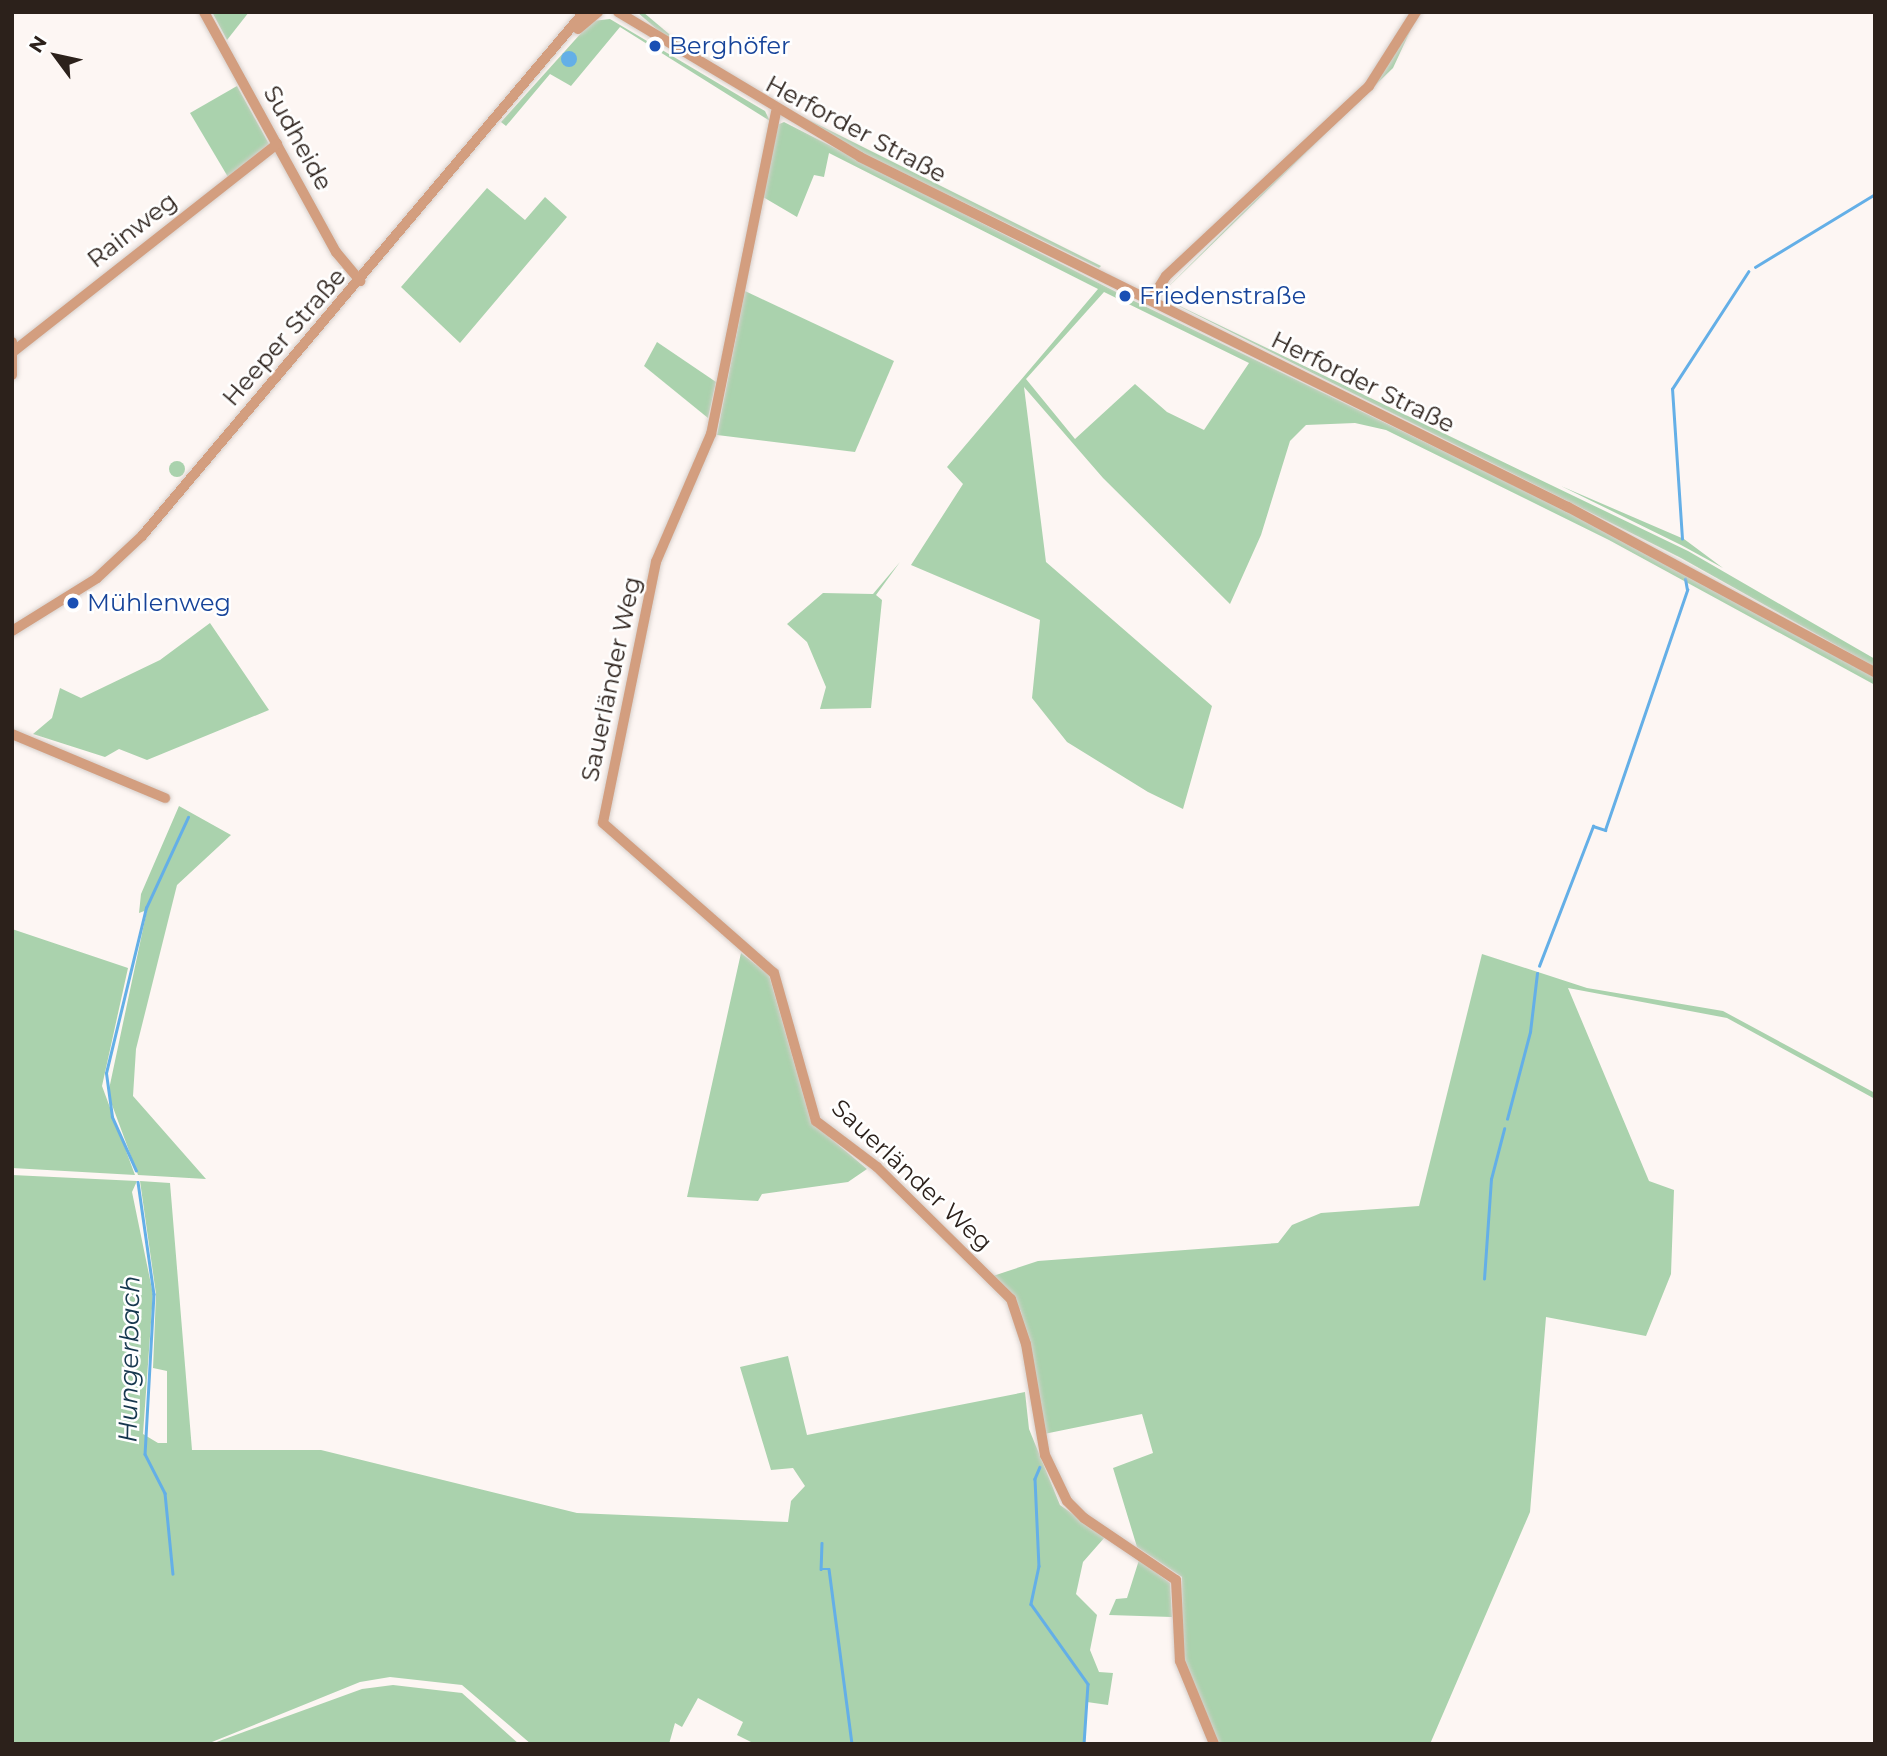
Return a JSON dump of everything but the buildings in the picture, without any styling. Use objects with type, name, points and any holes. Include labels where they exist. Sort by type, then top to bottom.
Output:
[{"type":"street","name":"Sudheide","points":[[204,12],[276,144],[359,281]]},
{"type":"street","name":"Heeper Straße","points":[[12,631],[130,550],[563,43],[584,12]]},
{"type":"street","name":"Heeper Straße","points":[[563,43],[598,12]]},
{"type":"street","name":"Herforder Straße","points":[[618,12],[776,112],[1721,585],[1875,672]]},
{"type":"street","name":"Herforder Straße","points":[[632,12],[648,30]]},
{"type":"street","points":[[1151,300],[1166,276],[1369,86],[1416,12]]},
{"type":"street","name":"Sauerländer Weg","points":[[776,112],[711,434],[656,562],[603,823],[774,973],[816,1121],[877,1167],[1011,1299],[1026,1344],[1045,1455],[1067,1502],[1084,1518],[1176,1580],[1180,1661],[1214,1744]]},
{"type":"street","name":"Rainweg","points":[[13,347],[276,144]]},
{"type":"street","points":[[12,375],[13,347]]},
{"type":"street","points":[[12,734],[164,798]]},
{"type":"green space","points":[[212,12],[249,12],[227,40]]},
{"type":"green space","points":[[637,12],[643,12],[682,45],[667,38]]},
{"type":"green space","points":[[1419,12],[1393,68],[1162,293],[1384,71]]},
{"type":"green space","points":[[610,19],[765,111],[770,121],[620,27],[571,86],[550,74],[506,126],[501,122],[592,21]]},
{"type":"green space","points":[[237,86],[269,144],[228,177],[190,113]]},
{"type":"green space","points":[[795,113],[1101,266],[1099,268],[833,139]]},
{"type":"green space","points":[[784,122],[1128,298],[1645,549],[1875,677],[1875,685],[1609,540],[1386,430],[1355,423],[1306,425],[1290,441],[1261,535],[1230,604],[1103,478],[1024,387],[1046,562],[1212,706],[1183,809],[1148,792],[1067,742],[1032,698],[1040,620],[911,565],[963,484],[947,467],[1098,289],[829,153],[824,177],[814,175],[797,217],[763,197],[777,125]],"holes":[[[1104,292],[1249,363],[1204,430],[1167,412],[1135,384],[1075,439],[1026,379]]]},
{"type":"green space","points":[[487,188],[525,220],[545,197],[567,217],[460,343],[401,287]]},
{"type":"green space","points":[[745,291],[894,361],[855,452],[717,435]]},
{"type":"green space","points":[[1161,297],[1688,551],[1875,659],[1875,667],[1681,558]]},
{"type":"green space","points":[[657,342],[716,382],[708,418],[644,366]]},
{"type":"green space","points":[[177,461],[183,463],[183,475],[177,477],[171,475],[169,469],[171,463]]},
{"type":"green space","points":[[1561,486],[1684,539],[1723,568],[1681,545]]},
{"type":"green space","points":[[900,562],[876,595],[882,600],[871,708],[820,709],[826,687],[807,642],[787,624],[823,593],[873,594]]},
{"type":"green space","points":[[210,623],[269,710],[147,760],[119,749],[105,757],[33,734],[52,718],[60,688],[81,698],[160,660]]},
{"type":"green space","points":[[179,806],[231,835],[177,885],[136,1049],[133,1096],[206,1179],[138,1175],[108,1094],[147,910],[139,913],[141,894]]},
{"type":"green space","points":[[12,929],[128,968],[102,1086],[135,1175],[12,1168]]},
{"type":"green space","points":[[741,953],[769,975],[811,1122],[867,1169],[848,1182],[762,1194],[758,1201],[687,1197]]},
{"type":"green space","points":[[1482,954],[1587,988],[1723,1011],[1875,1093],[1875,1099],[1727,1018],[1568,988],[1649,1181],[1674,1190],[1671,1274],[1646,1336],[1546,1317],[1530,1512],[1430,1744],[1217,1744],[1183,1657],[1182,1577],[1137,1547],[1113,1468],[1153,1453],[1142,1414],[1044,1434],[1021,1311],[993,1276],[1038,1261],[1278,1243],[1292,1225],[1321,1213],[1419,1206]]},
{"type":"green space","points":[[12,1175],[137,1181],[132,1192],[153,1294],[143,1434],[158,1443],[167,1443],[167,1371],[153,1368],[156,1294],[140,1181],[170,1183],[192,1450],[321,1450],[577,1513],[788,1522],[791,1501],[805,1486],[793,1468],[771,1470],[740,1367],[788,1356],[807,1435],[1025,1392],[1029,1429],[1060,1505],[1105,1537],[1083,1562],[1076,1594],[1097,1615],[1090,1650],[1099,1672],[1113,1673],[1108,1705],[1087,1702],[1085,1744],[755,1744],[737,1735],[743,1722],[698,1698],[682,1727],[675,1723],[669,1744],[531,1744],[462,1685],[390,1677],[360,1682],[207,1744],[12,1744]]},
{"type":"green space","points":[[1139,1560],[1170,1583],[1172,1617],[1109,1615],[1116,1599],[1127,1598]]},
{"type":"green space","points":[[393,1685],[462,1693],[519,1744],[211,1744],[362,1689]]},
{"type":"water","points":[[569,51],[577,59],[569,67],[561,59]]},
{"type":"waterway","points":[[1755,267],[1875,194]]},
{"type":"waterway","points":[[1682,539],[1672,389],[1748,272]]},
{"type":"waterway","points":[[1539,966],[1593,826],[1605,830],[1687,590],[1685,579]]},
{"type":"waterway","name":"Hungerbach","points":[[136,1171],[112,1117],[106,1073],[146,908],[188,817]]},
{"type":"waterway","points":[[1507,1119],[1530,1032],[1537,973]]},
{"type":"waterway","points":[[1484,1279],[1491,1179],[1504,1129]]},
{"type":"waterway","name":"Hungerbach","points":[[138,1182],[154,1294],[145,1454],[165,1493],[173,1574]]},
{"type":"waterway","points":[[1040,1467],[1035,1479],[1039,1566],[1031,1604],[1088,1684],[1084,1744]]},
{"type":"waterway","points":[[822,1543],[821,1569],[829,1569],[852,1744]]},
{"type":"place","name":"Berghöfer","points":[[655,46]]},
{"type":"place","name":"Friedenstraße","points":[[1125,296]]},
{"type":"place","name":"Mühlenweg","points":[[73,603]]}]
